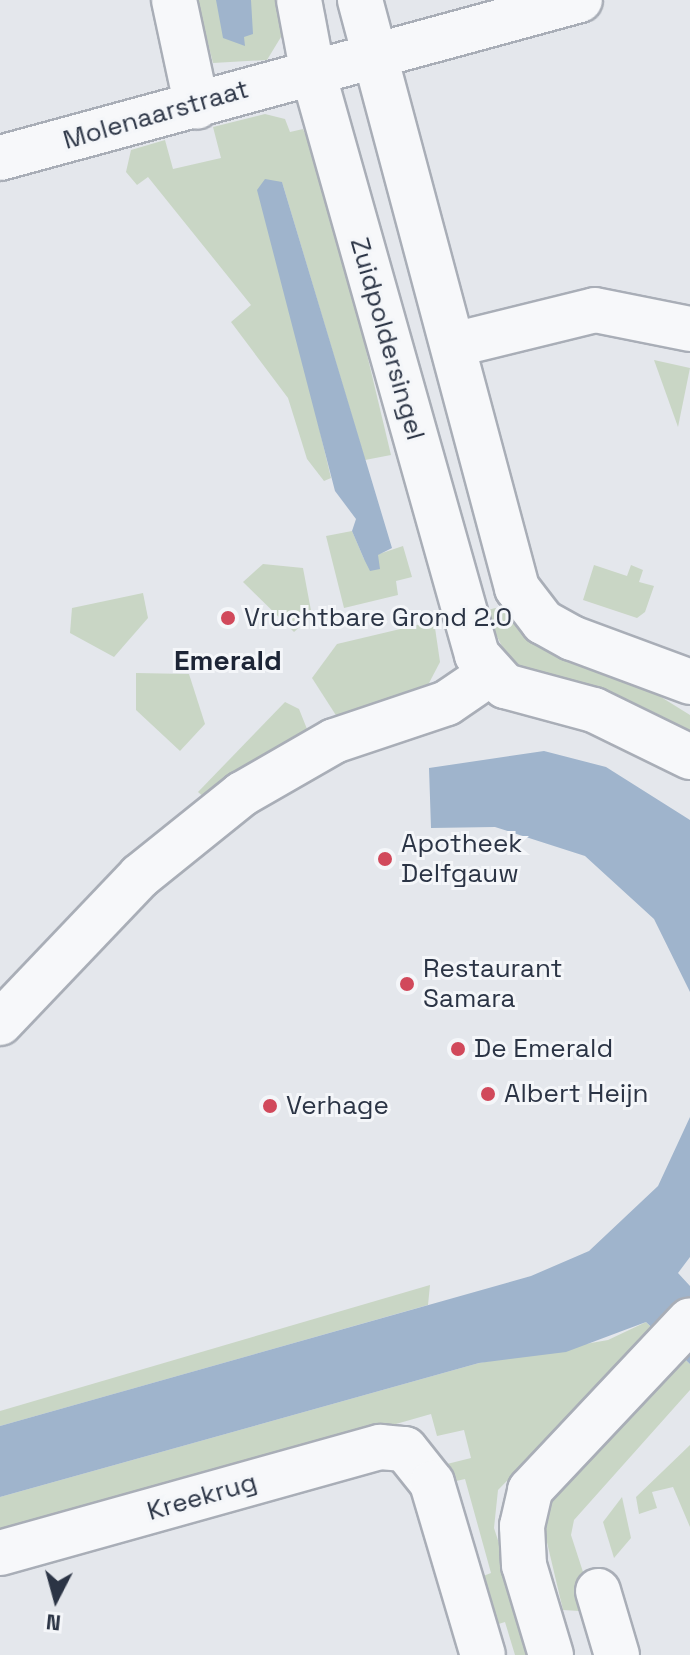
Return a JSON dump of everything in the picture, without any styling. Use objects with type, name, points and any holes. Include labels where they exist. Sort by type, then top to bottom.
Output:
[{"type":"street","points":[[174,0],[197,107]]},
{"type":"street","name":"Zuidpoldersingel","points":[[299,0],[312,69],[458,598],[491,673]]},
{"type":"street","points":[[360,0],[369,54],[453,345],[517,588],[527,607],[563,633],[690,682]]},
{"type":"street","name":"Molenaarstraat","points":[[0,158],[197,107],[312,69],[580,0]]},
{"type":"street","points":[[453,345],[595,310],[690,329]]},
{"type":"street","points":[[0,1023],[140,876],[242,794],[334,741],[447,703],[491,673],[524,694],[652,732],[690,757]]},
{"type":"street","points":[[598,1591],[614,1644],[550,1651],[524,1565],[530,1490],[622,1388],[690,1320]]},
{"type":"street","name":"Kreekrug","points":[[0,1553],[380,1447],[405,1449],[432,1483],[483,1655]]},
{"type":"green space","points":[[197,0],[281,0],[287,27],[267,60],[213,63]]},
{"type":"green space","points":[[265,114],[285,119],[290,132],[303,129],[327,187],[391,455],[365,460],[282,182],[308,381],[331,478],[324,481],[307,459],[288,398],[231,322],[251,305],[148,177],[137,185],[126,172],[131,150],[165,140],[173,169],[221,158],[213,127]]},
{"type":"green space","points":[[654,360],[690,368],[678,427]]},
{"type":"green space","points":[[352,531],[364,559],[403,546],[412,577],[396,581],[398,595],[344,608],[326,536]]},
{"type":"green space","points":[[263,564],[303,568],[312,616],[294,632],[243,582]]},
{"type":"green space","points":[[594,565],[627,576],[631,565],[643,570],[639,582],[654,586],[645,612],[637,618],[583,600]]},
{"type":"green space","points":[[143,593],[148,618],[114,657],[70,633],[72,608]]},
{"type":"green space","points":[[507,605],[665,690],[661,697],[690,715],[690,738],[653,712],[511,664],[484,611]]},
{"type":"green space","points":[[434,621],[440,662],[428,685],[339,720],[312,678],[337,644]]},
{"type":"green space","points":[[136,673],[189,674],[205,724],[180,751],[136,710]]},
{"type":"green space","points":[[285,702],[299,709],[309,734],[207,800],[198,792]]},
{"type":"green space","points":[[430,1285],[428,1305],[0,1426],[0,1411]]},
{"type":"green space","points":[[646,1322],[654,1330],[498,1490],[494,1528],[535,1655],[515,1655],[505,1622],[492,1626],[478,1578],[491,1573],[465,1479],[452,1482],[447,1464],[471,1458],[464,1430],[437,1436],[431,1414],[0,1537],[0,1497],[479,1363],[608,1340]]},
{"type":"green space","points":[[680,1355],[690,1364],[690,1390],[574,1520],[571,1535],[596,1612],[563,1610],[545,1534],[555,1489]]},
{"type":"green space","points":[[690,1445],[690,1527],[673,1487],[652,1492],[657,1508],[639,1514],[636,1497]]},
{"type":"green space","points":[[622,1497],[631,1538],[614,1558],[603,1522]]},
{"type":"water","points":[[216,0],[251,0],[253,34],[244,37],[245,46],[223,38]]},
{"type":"water","points":[[265,179],[282,182],[392,548],[378,555],[380,569],[370,571],[352,531],[356,519],[335,491],[257,190]]},
{"type":"water","points":[[544,751],[606,767],[690,820],[690,992],[654,919],[585,856],[495,827],[431,828],[429,768]]},
{"type":"water","points":[[690,1117],[690,1257],[678,1273],[690,1286],[690,1364],[646,1322],[566,1352],[479,1363],[0,1497],[0,1426],[531,1276],[589,1251],[658,1186]]},
{"type":"place","name":"Vruchtbare Grond 2.0","points":[[228,618]]},
{"type":"place","name":"Apotheek Delfgauw","points":[[385,859]]},
{"type":"place","name":"Restaurant Samara","points":[[407,984]]},
{"type":"place","name":"De Emerald","points":[[458,1049]]},
{"type":"place","name":"Albert Heijn","points":[[488,1094]]},
{"type":"place","name":"Verhage","points":[[270,1106]]},
{"type":"district","name":"Emerald","points":[[228,660]]}]
